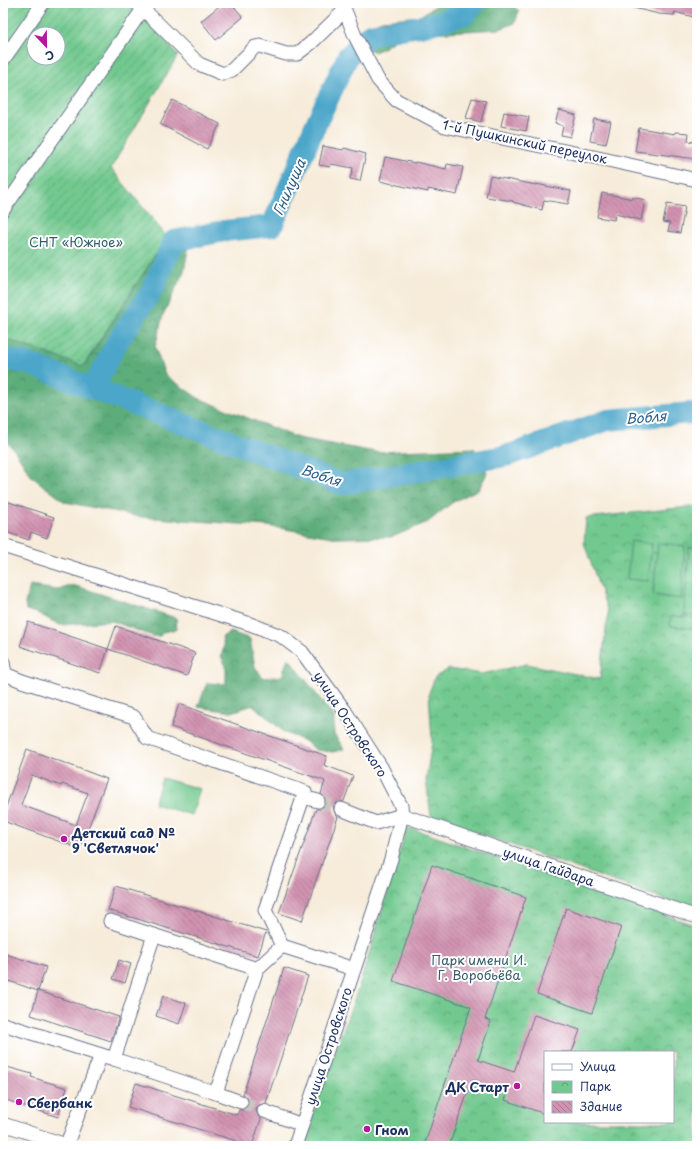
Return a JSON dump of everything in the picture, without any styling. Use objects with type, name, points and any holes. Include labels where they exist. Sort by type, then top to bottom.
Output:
[{"type":"street","points":[[3,60],[43,3]]},
{"type":"street","points":[[3,210],[140,6],[199,64],[223,74],[232,70],[255,47],[260,46],[286,54],[297,54],[311,43],[343,7]]},
{"type":"street","name":"1-й Пушкинский переулок","points":[[343,7],[355,36],[378,80],[396,100],[444,126],[697,180]]},
{"type":"street","name":"улица Островского","points":[[3,546],[250,624],[281,636],[302,652],[345,711],[381,767],[401,806],[402,815],[391,859],[294,1146]]},
{"type":"street","points":[[3,662],[5,674],[22,681],[134,717],[147,738],[305,792],[265,910],[282,946],[354,969]]},
{"type":"street","points":[[303,798],[318,801]]},
{"type":"street","points":[[341,809],[376,823],[402,815]]},
{"type":"street","name":"улица Гайдара","points":[[402,815],[697,917]]},
{"type":"street","points":[[110,921],[257,969]]},
{"type":"street","points":[[114,1059],[154,935]]},
{"type":"street","points":[[216,1093],[257,969],[282,946]]},
{"type":"street","points":[[3,1024],[114,1059],[241,1102]]},
{"type":"street","points":[[3,1124],[68,1146],[101,1055]]},
{"type":"street","points":[[264,1111],[302,1125]]},
{"type":"green space","name":"СНТ «Южное»","points":[[3,3],[131,3],[178,55],[111,168],[167,237],[83,366],[3,338]]},
{"type":"green space","points":[[440,3],[511,3],[519,11],[515,23],[500,29],[414,34],[401,37],[375,52],[367,49],[361,38],[364,27],[382,20],[420,16]]},
{"type":"green space","points":[[167,237],[189,245],[184,271],[163,315],[155,347],[165,375],[198,398],[298,438],[376,452],[474,448],[487,473],[479,489],[453,502],[428,522],[392,537],[338,538],[267,526],[141,517],[65,502],[32,477],[15,451],[3,438],[3,338],[84,366]]},
{"type":"green space","points":[[697,506],[697,911],[431,816],[426,780],[432,742],[429,693],[435,677],[449,669],[482,674],[527,664],[600,679],[608,612],[584,543],[586,518]]},
{"type":"green space","points":[[631,541],[652,544],[648,581],[627,579]]},
{"type":"green space","points":[[658,543],[685,546],[681,599],[653,595]]},
{"type":"green space","points":[[689,547],[697,549],[697,616],[684,615]]},
{"type":"green space","points":[[73,585],[176,618],[177,629],[163,632],[160,636],[153,636],[112,621],[60,625],[37,613],[26,610],[25,603],[30,586],[58,590]]},
{"type":"green space","points":[[671,616],[697,618],[697,629],[670,626]]},
{"type":"green space","points":[[231,632],[250,639],[255,667],[263,678],[282,676],[288,658],[292,662],[334,717],[334,734],[344,749],[333,752],[316,750],[305,741],[285,733],[253,705],[232,712],[198,707],[207,683],[226,684],[226,666],[221,656],[224,647],[222,637]]},
{"type":"green space","points":[[162,778],[200,789],[192,815],[154,804]]},
{"type":"green space","name":"Парк имени И. Г. Воробьёва","points":[[407,827],[697,926],[697,1146],[301,1146],[360,983]]},
{"type":"building","points":[[223,3],[231,3],[243,17],[216,40],[201,21]]},
{"type":"building","points":[[629,3],[697,3],[697,18],[675,12],[674,15],[659,14],[629,7]]},
{"type":"building","points":[[472,98],[486,101],[481,122],[466,118]]},
{"type":"building","points":[[172,100],[220,124],[207,149],[160,124]]},
{"type":"building","points":[[559,110],[576,115],[570,137],[561,135],[563,126],[555,123]]},
{"type":"building","points":[[504,112],[529,117],[526,131],[501,126]]},
{"type":"building","points":[[594,119],[611,122],[606,144],[590,141]]},
{"type":"building","points":[[639,128],[675,134],[676,132],[689,133],[688,141],[697,142],[697,159],[635,151]]},
{"type":"building","points":[[323,146],[343,150],[344,148],[366,154],[360,181],[350,179],[353,168],[331,164],[330,167],[319,165]]},
{"type":"building","points":[[385,157],[446,169],[447,164],[463,167],[457,195],[428,189],[428,192],[380,181]]},
{"type":"building","points":[[490,176],[571,191],[568,204],[544,200],[542,210],[513,201],[486,197]]},
{"type":"building","points":[[602,193],[645,200],[641,220],[615,214],[614,220],[597,217]]},
{"type":"building","points":[[667,204],[685,207],[680,233],[668,231],[670,223],[663,222]]},
{"type":"building","points":[[3,500],[54,517],[47,538],[31,532],[29,540],[3,531]]},
{"type":"building","points":[[28,622],[108,649],[100,673],[20,646]]},
{"type":"building","points":[[116,626],[195,653],[187,676],[108,649]]},
{"type":"building","points":[[179,704],[327,756],[324,765],[353,776],[344,801],[336,803],[333,806],[335,814],[338,817],[302,921],[279,913],[316,809],[320,809],[326,803],[326,799],[321,794],[325,781],[171,727]]},
{"type":"building","points":[[27,749],[107,779],[80,849],[3,821],[3,815]],"holes":[[[32,775],[61,786],[62,784],[88,793],[76,825],[21,805]]]},
{"type":"building","points":[[432,865],[526,897],[485,1019],[491,1021],[478,1060],[514,1072],[534,1015],[580,1030],[572,1051],[544,1051],[544,1114],[505,1100],[508,1092],[472,1080],[449,1146],[424,1146],[471,1007],[393,981]]},
{"type":"building","points":[[116,886],[266,932],[258,956],[108,910]]},
{"type":"building","points":[[566,908],[621,927],[592,1013],[537,994]]},
{"type":"building","points":[[3,953],[46,967],[38,991],[3,979]]},
{"type":"building","points":[[119,960],[131,964],[125,983],[113,979]]},
{"type":"building","points":[[284,968],[308,976],[266,1103],[259,1105],[256,1109],[258,1116],[261,1119],[252,1146],[128,1107],[136,1083],[237,1115],[239,1110],[246,1108],[249,1104],[249,1100],[243,1094]]},
{"type":"building","points":[[38,991],[119,1017],[111,1041],[31,1015]]},
{"type":"building","points":[[163,996],[186,1003],[179,1024],[156,1016]]},
{"type":"building","points":[[3,1066],[32,1074],[31,1077],[67,1088],[58,1117],[3,1099]]},
{"type":"waterway","name":"Гнилуша","points":[[93,389],[117,342],[151,292],[174,241],[224,231],[272,226],[315,126],[348,56],[370,34],[427,25],[465,14],[475,3]]},
{"type":"waterway","name":"Вобля","points":[[3,358],[29,364],[341,484],[506,456],[608,420],[691,413],[697,414]]},
{"type":"tunnel","points":[[318,801],[341,809]]},
{"type":"tunnel","points":[[241,1102],[264,1111]]},
{"type":"place","name":"Детский сад № 9 'Светлячок'","points":[[64,839]]},
{"type":"place","name":"ДК Старт","points":[[517,1086]]},
{"type":"place","name":"Сбербанк","points":[[19,1102]]},
{"type":"place","name":"Гном","points":[[367,1129]]}]
